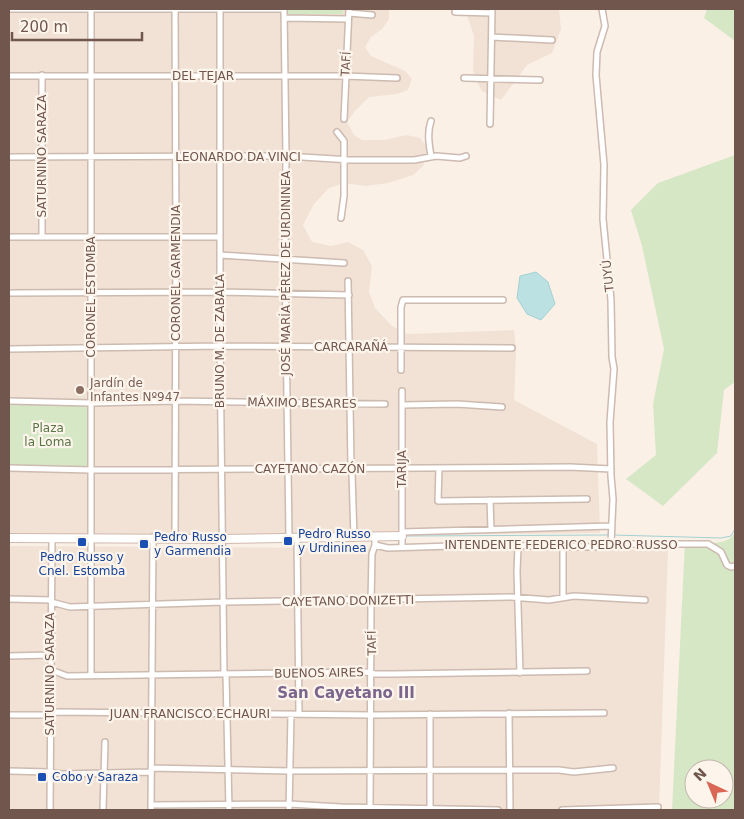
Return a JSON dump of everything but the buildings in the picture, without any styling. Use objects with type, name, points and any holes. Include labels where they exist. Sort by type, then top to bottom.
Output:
[{"type":"street","points":[[9,9],[284,9]]},
{"type":"street","name":"CORONEL ESTOMBA","points":[[91,9],[91,675]]},
{"type":"street","name":"CORONEL GARMENDIA","points":[[175,9],[175,537]]},
{"type":"street","name":"BRUNO M. DE ZABALA","points":[[220,9],[220,346],[225,674]]},
{"type":"street","name":"JOSÉ MARÍA PÉREZ DE URDININEA","points":[[284,9],[287,469],[299,602],[299,714]]},
{"type":"street","name":"TUYÚ","points":[[602,9],[604,26],[597,52],[596,75],[604,165],[603,219],[611,300],[614,369],[610,422],[613,499],[611,538]]},
{"type":"street","points":[[455,12],[492,11],[490,124]]},
{"type":"street","points":[[285,18],[349,14],[372,15]]},
{"type":"street","name":"TAFÍ","points":[[344,119],[349,14]]},
{"type":"street","points":[[492,37],[552,40]]},
{"type":"street","name":"SATURNINO SARAZA","points":[[42,75],[42,237]]},
{"type":"street","name":"DEL TEJAR","points":[[9,76],[175,75],[397,78]]},
{"type":"street","points":[[464,78],[540,80]]},
{"type":"street","points":[[431,120],[428,141],[432,156]]},
{"type":"street","points":[[337,132],[344,141],[344,196],[341,218]]},
{"type":"street","name":"LEONARDO DA VINCI","points":[[9,156],[286,156],[414,160],[432,156],[460,158],[466,156]]},
{"type":"street","points":[[9,237],[220,237]]},
{"type":"street","points":[[220,255],[344,263]]},
{"type":"street","points":[[348,281],[354,538]]},
{"type":"street","points":[[9,293],[220,292],[349,295]]},
{"type":"street","points":[[401,370],[401,307],[403,300],[503,300]]},
{"type":"street","name":"CARCARAÑÁ","points":[[9,349],[220,346],[512,348]]},
{"type":"street","name":"TARIJA","points":[[402,391],[402,546]]},
{"type":"street","name":"MÁXIMO BESARES","points":[[9,401],[385,404]]},
{"type":"street","points":[[402,405],[457,404],[502,408]]},
{"type":"street","name":"CAYETANO CAZÓN","points":[[9,468],[91,470],[577,467],[611,469]]},
{"type":"street","points":[[439,468],[438,501],[587,499]]},
{"type":"street","points":[[490,500],[491,529]]},
{"type":"street","points":[[402,534],[491,529],[611,526]]},
{"type":"street","name":"INTENDENTE FEDERICO PEDRO RUSSO","points":[[375,541],[402,534]]},
{"type":"street","name":"INTENDENTE FEDERICO PEDRO RUSSO","points":[[9,538],[354,538],[375,541],[388,548],[402,546],[594,547],[611,538],[708,544],[721,552],[727,565],[735,566]]},
{"type":"street","name":"SATURNINO SARAZA","points":[[50,810],[52,538]]},
{"type":"street","points":[[152,538],[151,808],[229,803],[289,807],[498,810]]},
{"type":"street","name":"TAFÍ","points":[[370,808],[372,715],[371,601],[372,554],[375,541]]},
{"type":"street","points":[[518,546],[520,673]]},
{"type":"street","points":[[563,546],[564,597]]},
{"type":"street","name":"CAYETANO DONIZETTI","points":[[9,599],[51,601],[70,607],[223,602],[371,601],[518,597],[549,600],[582,596],[645,600]]},
{"type":"street","points":[[9,656],[51,655]]},
{"type":"street","name":"BUENOS AIRES","points":[[51,670],[67,676],[366,672],[393,674],[587,672]]},
{"type":"street","points":[[225,674],[229,810]]},
{"type":"street","name":"JUAN FRANCISCO ECHAURI","points":[[9,715],[50,714],[58,712],[227,715],[604,713]]},
{"type":"street","points":[[509,713],[510,810]]},
{"type":"street","points":[[289,807],[291,714]]},
{"type":"street","points":[[430,714],[428,769],[430,809]]},
{"type":"street","points":[[103,810],[105,742]]},
{"type":"street","points":[[9,771],[61,774],[229,769],[290,771],[559,770],[574,772],[612,768]]},
{"type":"street","points":[[562,810],[658,807]]},
{"type":"shaded area","points":[[9,9],[389,9],[389,19],[382,29],[371,37],[365,47],[371,56],[405,71],[412,79],[408,90],[397,94],[369,97],[347,122],[354,135],[362,140],[384,140],[407,135],[420,138],[428,148],[423,166],[413,175],[388,183],[366,186],[344,183],[329,188],[314,204],[303,225],[312,242],[331,246],[348,242],[363,250],[372,266],[369,292],[375,308],[392,326],[407,334],[514,330],[516,353],[514,400],[597,444],[600,533],[234,537],[9,536]]},
{"type":"shaded area","points":[[465,9],[559,9],[561,29],[552,53],[527,65],[501,100],[482,91],[476,80],[473,69],[474,36]]},
{"type":"shaded area","points":[[9,546],[668,550],[659,810],[9,810]]},
{"type":"green space","points":[[288,9],[343,9],[343,14],[288,14]]},
{"type":"green space","points":[[707,9],[735,9],[735,41],[704,18]]},
{"type":"green space","points":[[735,155],[735,382],[724,390],[717,453],[663,506],[626,479],[656,455],[653,404],[664,349],[642,246],[631,210],[658,183]]},
{"type":"green space","name":"Plaza la Loma","points":[[9,405],[88,405],[88,466],[9,465]]},
{"type":"green space","points":[[735,532],[735,810],[672,810],[685,541],[713,543],[726,540]]},
{"type":"water","points":[[536,272],[548,282],[555,304],[541,320],[527,314],[517,298],[520,276]]},
{"type":"waterway","points":[[613,535],[721,538],[731,536],[735,529]]},
{"type":"waterway","points":[[406,536],[609,535]]},
{"type":"place","name":"Jardín de Infantes Nº947","points":[[80,390]]},
{"type":"place","name":"Pedro Russo y Urdininea","points":[[288,541]]},
{"type":"place","name":"Pedro Russo y Cnel. Estomba","points":[[82,542]]},
{"type":"place","name":"Pedro Russo y Garmendia","points":[[144,544]]},
{"type":"place","name":"Cobo y Saraza","points":[[42,777]]},
{"type":"district","name":"San Cayetano III","points":[[346,693]]}]
